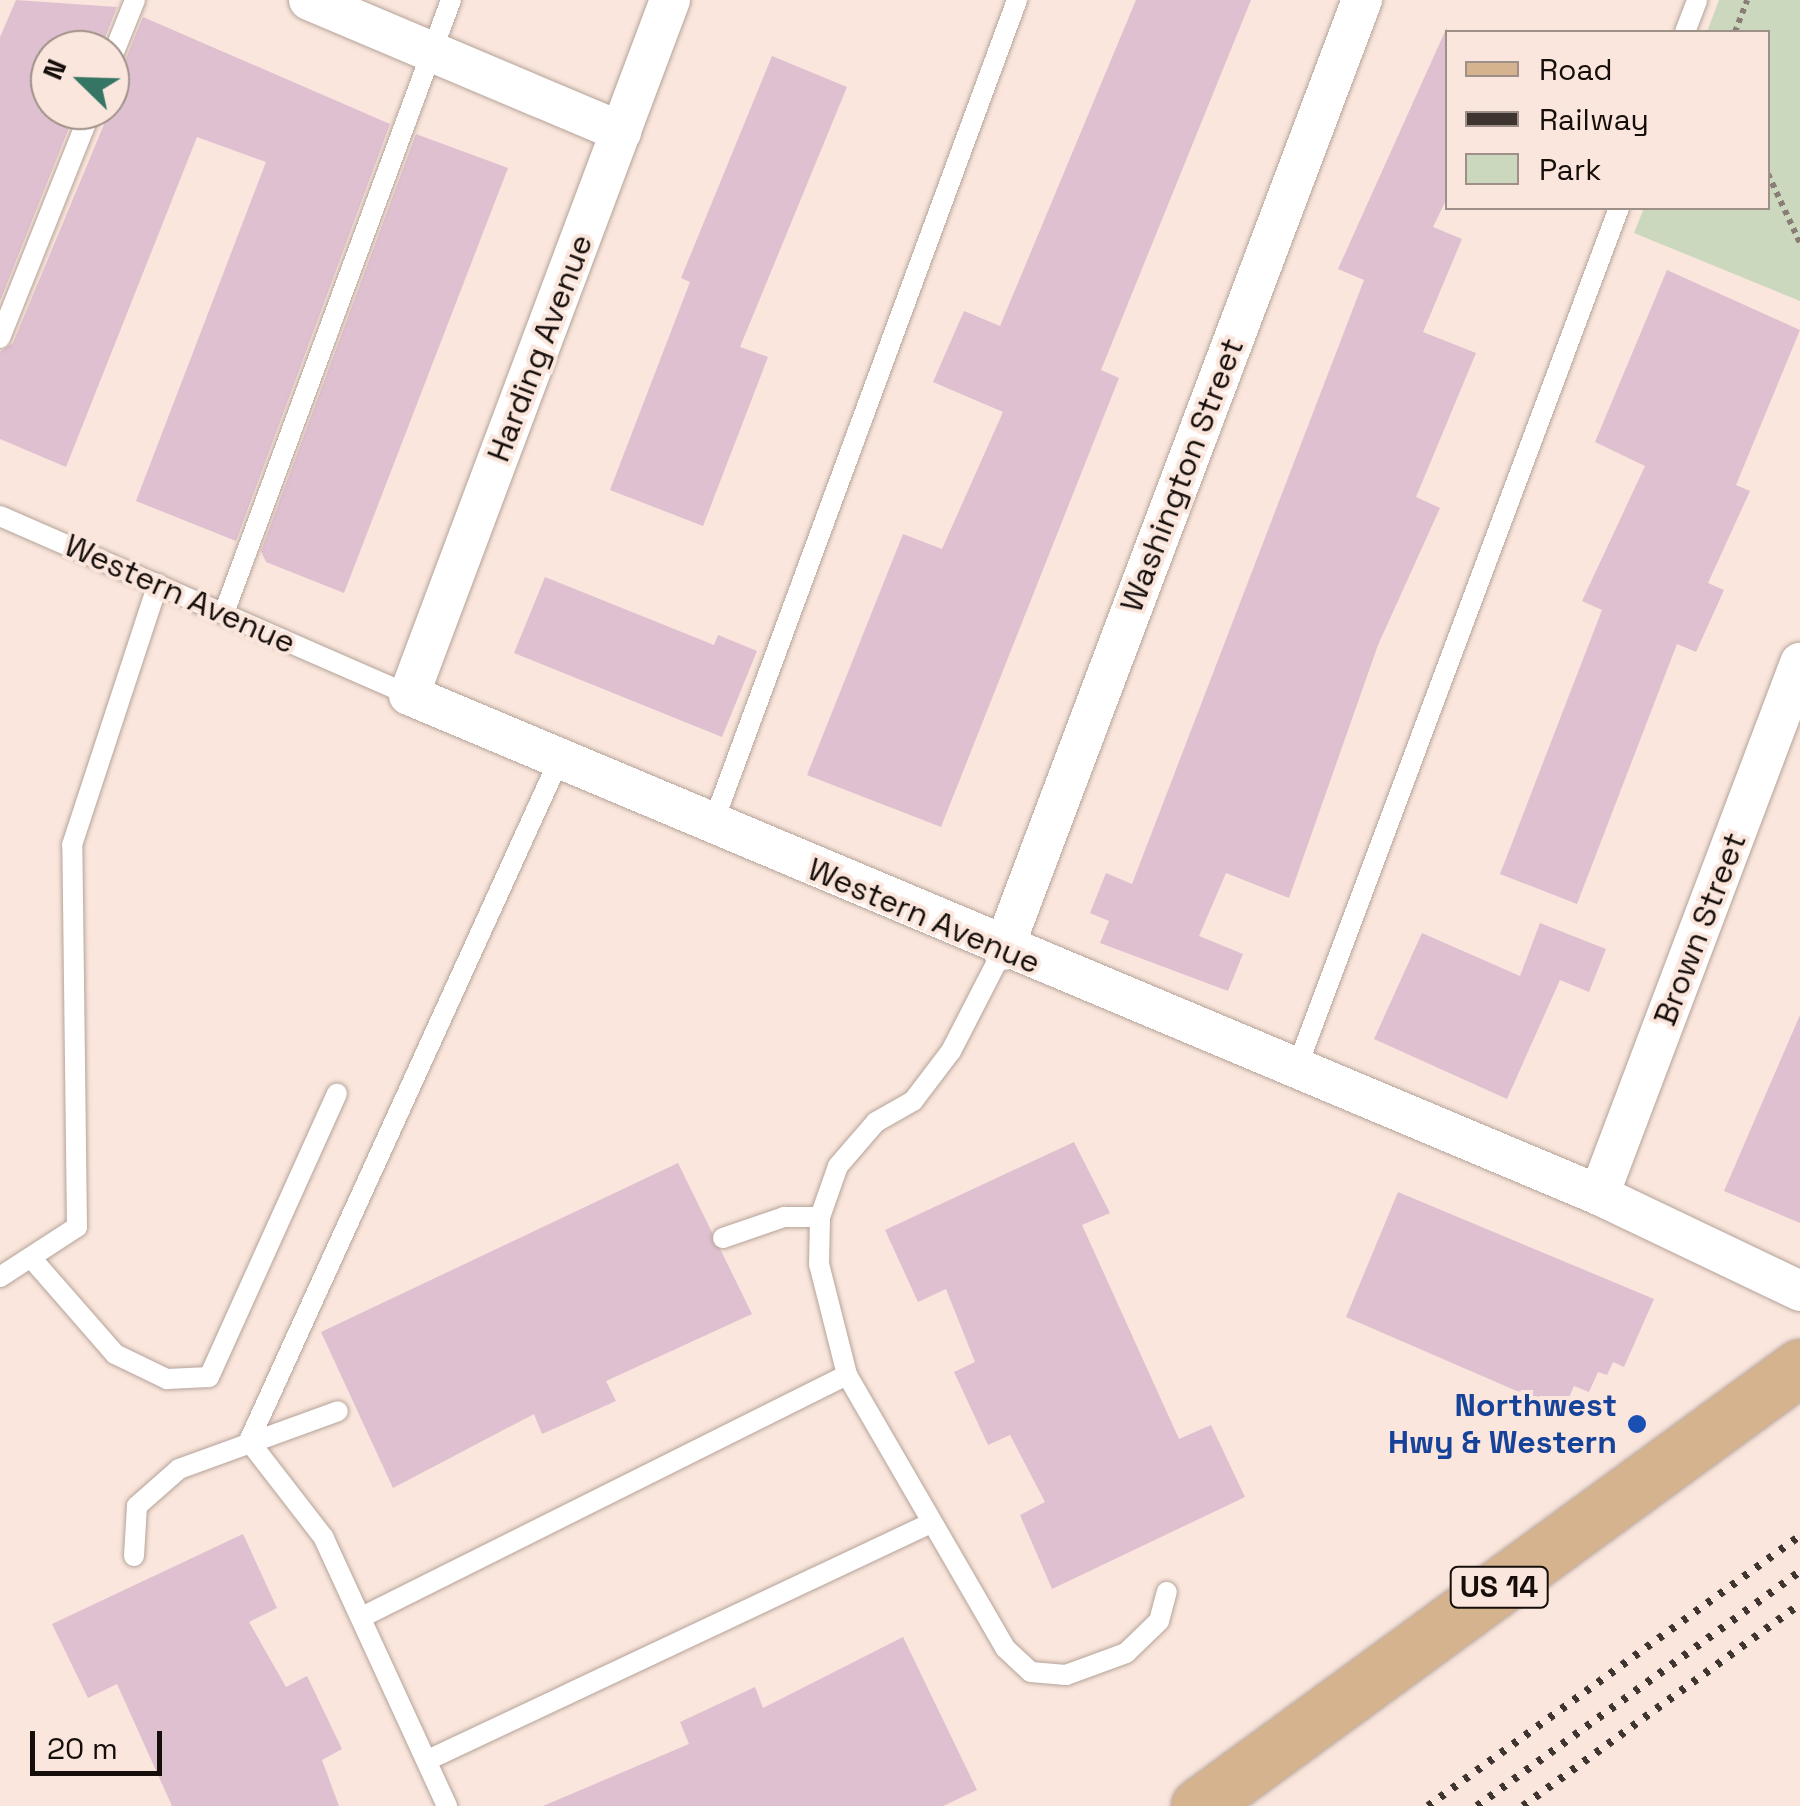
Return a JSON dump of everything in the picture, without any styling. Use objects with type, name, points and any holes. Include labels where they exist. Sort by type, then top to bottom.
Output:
[{"type":"main road","name":"US 14","points":[[1199,1806],[1800,1368]]},
{"type":"street","points":[[309,0],[620,132]]},
{"type":"street","name":"Harding Avenue","points":[[410,695],[670,0]]},
{"type":"street","name":"Washington Street","points":[[1003,950],[1362,0]]},
{"type":"street","name":"Brown Street","points":[[1599,1195],[1800,663]]},
{"type":"street","name":"Western Avenue","points":[[410,695],[1003,950],[1599,1195],[1800,1291]]},
{"type":"lane","points":[[122,30],[134,0]]},
{"type":"lane","points":[[224,614],[451,0]]},
{"type":"lane","points":[[712,826],[1016,0]]},
{"type":"lane","points":[[1686,30],[1697,0]]},
{"type":"lane","points":[[0,338],[83,130]]},
{"type":"lane","points":[[1296,1070],[1618,210]]},
{"type":"lane","name":"Western Avenue","points":[[0,516],[410,695]]},
{"type":"lane","points":[[0,1277],[33,1260],[77,1227],[72,845],[158,584]]},
{"type":"lane","points":[[249,1441],[559,760]]},
{"type":"lane","points":[[1003,950],[951,1051],[914,1101],[876,1122],[838,1166],[820,1218],[818,1264],[847,1374],[929,1524],[1005,1648],[1031,1672],[1066,1675],[1126,1653],[1158,1621],[1167,1592]]},
{"type":"lane","points":[[33,1260],[115,1354],[167,1379],[209,1377],[336,1094]]},
{"type":"lane","points":[[724,1238],[784,1217],[820,1218]]},
{"type":"lane","points":[[364,1616],[847,1374]]},
{"type":"lane","points":[[134,1556],[137,1506],[179,1468],[338,1412]]},
{"type":"lane","points":[[249,1441],[324,1538],[364,1616],[448,1806]]},
{"type":"lane","points":[[430,1760],[929,1524]]},
{"type":"path","points":[[1737,30],[1747,0]]},
{"type":"path","points":[[1770,178],[1800,244]]},
{"type":"green space","points":[[1719,0],[1800,0],[1800,301],[1634,233],[1643,210],[1770,210],[1770,30],[1708,30]]},
{"type":"building","points":[[16,0],[117,7],[108,30],[30,30],[30,130],[68,130],[0,301],[0,37]]},
{"type":"building","points":[[1136,0],[1251,0],[1101,370],[1119,378],[941,827],[807,775],[903,534],[942,549],[1003,412],[933,382],[964,311],[1000,326]]},
{"type":"building","points":[[143,17],[390,124],[236,541],[136,501],[266,162],[197,137],[66,467],[0,439],[0,352],[13,343],[102,130],[130,130],[130,49]]},
{"type":"building","points":[[1445,31],[1445,202],[1433,227],[1462,239],[1423,332],[1476,353],[1416,497],[1440,508],[1378,645],[1289,898],[1226,873],[1199,936],[1243,954],[1228,991],[1100,943],[1109,921],[1090,913],[1106,873],[1132,884],[1364,280],[1338,269]]},
{"type":"building","points":[[772,56],[847,87],[740,347],[768,357],[703,526],[610,490],[690,282],[681,278]]},
{"type":"building","points":[[416,134],[508,168],[344,593],[266,562],[261,551]]},
{"type":"building","points":[[1667,270],[1800,330],[1736,485],[1750,491],[1708,583],[1724,590],[1696,652],[1677,644],[1577,904],[1500,874],[1602,610],[1582,601],[1645,466],[1595,442]]},
{"type":"building","points":[[545,577],[714,645],[718,635],[757,651],[722,737],[514,653]]},
{"type":"building","points":[[1540,923],[1606,949],[1589,992],[1560,980],[1507,1099],[1374,1039],[1422,933],[1520,976]]},
{"type":"building","points":[[1800,1015],[1800,1223],[1724,1191]]},
{"type":"building","points":[[1074,1142],[1110,1213],[1082,1225],[1179,1439],[1211,1425],[1245,1497],[1052,1589],[1020,1515],[1045,1502],[1010,1435],[988,1445],[954,1372],[975,1362],[946,1289],[918,1302],[885,1230]]},
{"type":"building","points":[[678,1163],[752,1314],[606,1381],[616,1401],[542,1434],[534,1414],[393,1488],[321,1332]]},
{"type":"building","points":[[1398,1192],[1654,1299],[1624,1367],[1613,1362],[1607,1375],[1598,1372],[1589,1392],[1574,1386],[1563,1411],[1346,1317]]},
{"type":"building","points":[[243,1534],[277,1608],[249,1622],[286,1687],[307,1676],[342,1749],[322,1760],[339,1806],[172,1806],[117,1684],[88,1698],[52,1624]]},
{"type":"building","points":[[903,1637],[977,1790],[943,1806],[543,1806],[689,1744],[680,1722],[755,1687],[763,1708]]},
{"type":"railway","points":[[1428,1806],[1800,1536]]},
{"type":"railway","points":[[1477,1806],[1800,1571]]},
{"type":"railway","points":[[1523,1806],[1800,1604]]},
{"type":"place","name":"Northwest Hwy & Western","points":[[1637,1424]]}]
